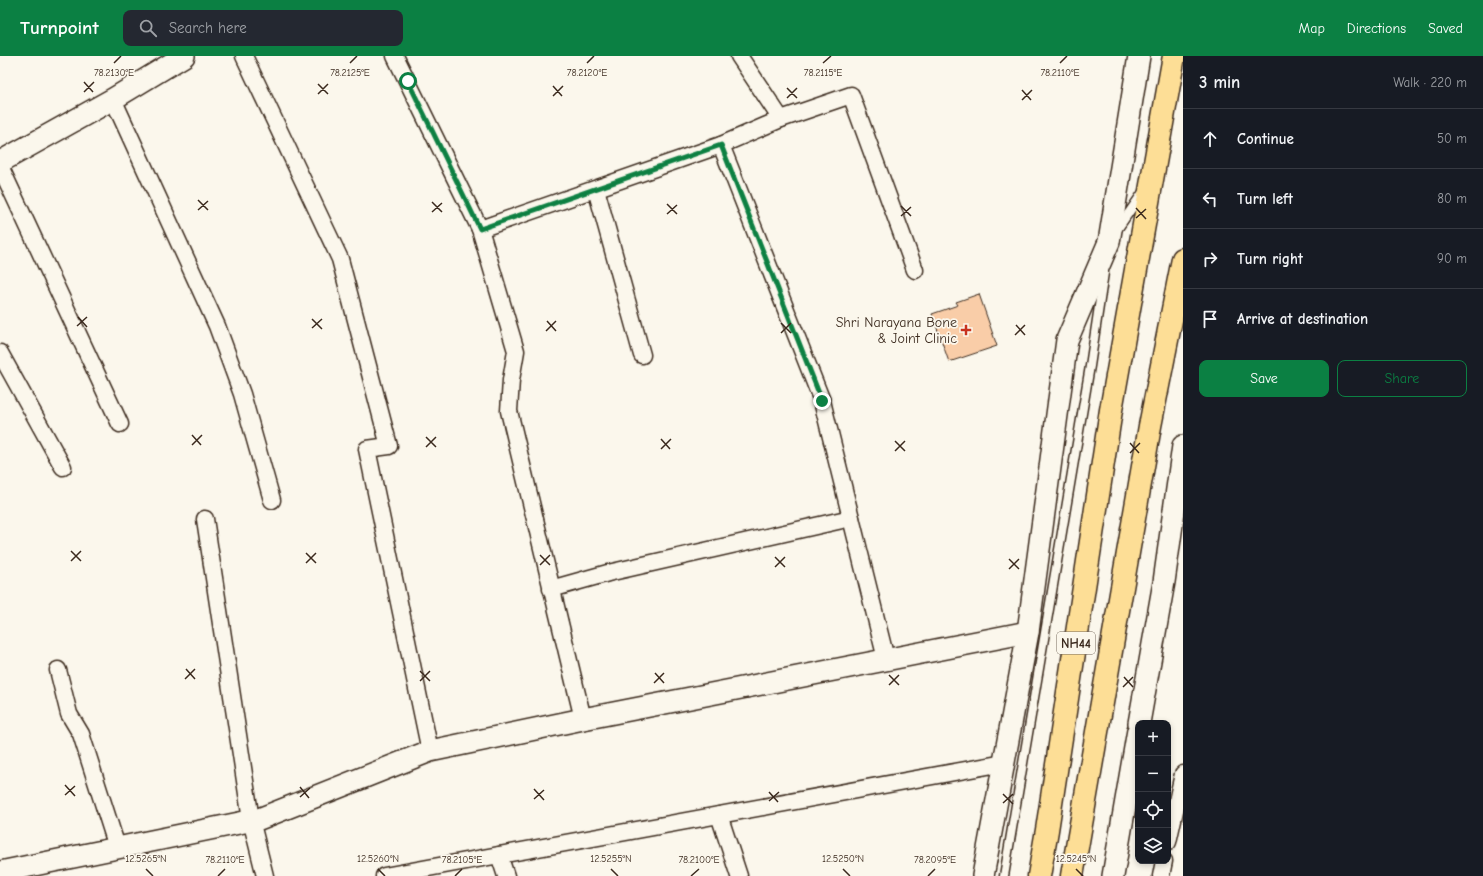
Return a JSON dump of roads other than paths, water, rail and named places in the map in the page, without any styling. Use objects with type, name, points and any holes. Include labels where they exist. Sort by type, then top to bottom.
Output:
[{"type":"highway","name":"NH44","points":[[1038,876],[1047,830],[1111,410],[1174,56]]},
{"type":"highway","name":"NH44","points":[[1072,876],[1150,426],[1183,259]]},
{"type":"street","points":[[0,162],[113,99],[184,56]]},
{"type":"street","points":[[244,56],[340,259],[389,446],[367,449],[430,751]]},
{"type":"street","points":[[395,56],[480,229],[516,351],[511,380],[509,411],[583,719]]},
{"type":"street","points":[[739,56],[781,119]]},
{"type":"street","points":[[981,876],[1004,763],[1028,632],[1067,340],[1109,242],[1139,56]]},
{"type":"street","points":[[480,229],[721,145],[781,119],[851,95],[915,270]]},
{"type":"street","points":[[113,99],[217,326],[242,394],[272,500]]},
{"type":"street","points":[[721,145],[822,401],[886,659]]},
{"type":"street","points":[[0,166],[120,424]]},
{"type":"street","points":[[596,189],[642,355]]},
{"type":"street","points":[[0,353],[63,467]]},
{"type":"street","points":[[1140,720],[1164,582],[1183,446]]},
{"type":"street","points":[[551,589],[608,573],[851,518]]},
{"type":"street","points":[[205,519],[251,820],[265,876]]},
{"type":"street","points":[[0,872],[266,816],[430,751],[583,719],[1028,632]]},
{"type":"street","points":[[58,670],[68,714],[81,734],[117,847]]},
{"type":"street","points":[[1112,876],[1135,747]]},
{"type":"street","points":[[384,876],[411,874],[499,855],[1004,763]]},
{"type":"street","points":[[1171,828],[1183,774]]},
{"type":"street","points":[[719,815],[739,876]]},
{"type":"street","points":[[499,855],[506,876]]},
{"type":"street","points":[[1161,876],[1163,864]]},
{"type":"lane","points":[[1004,876],[1090,366],[1109,242],[1153,178]]},
{"type":"place","name":"Shri Narayana Bone & Joint Clinic","points":[[966,330]]}]
